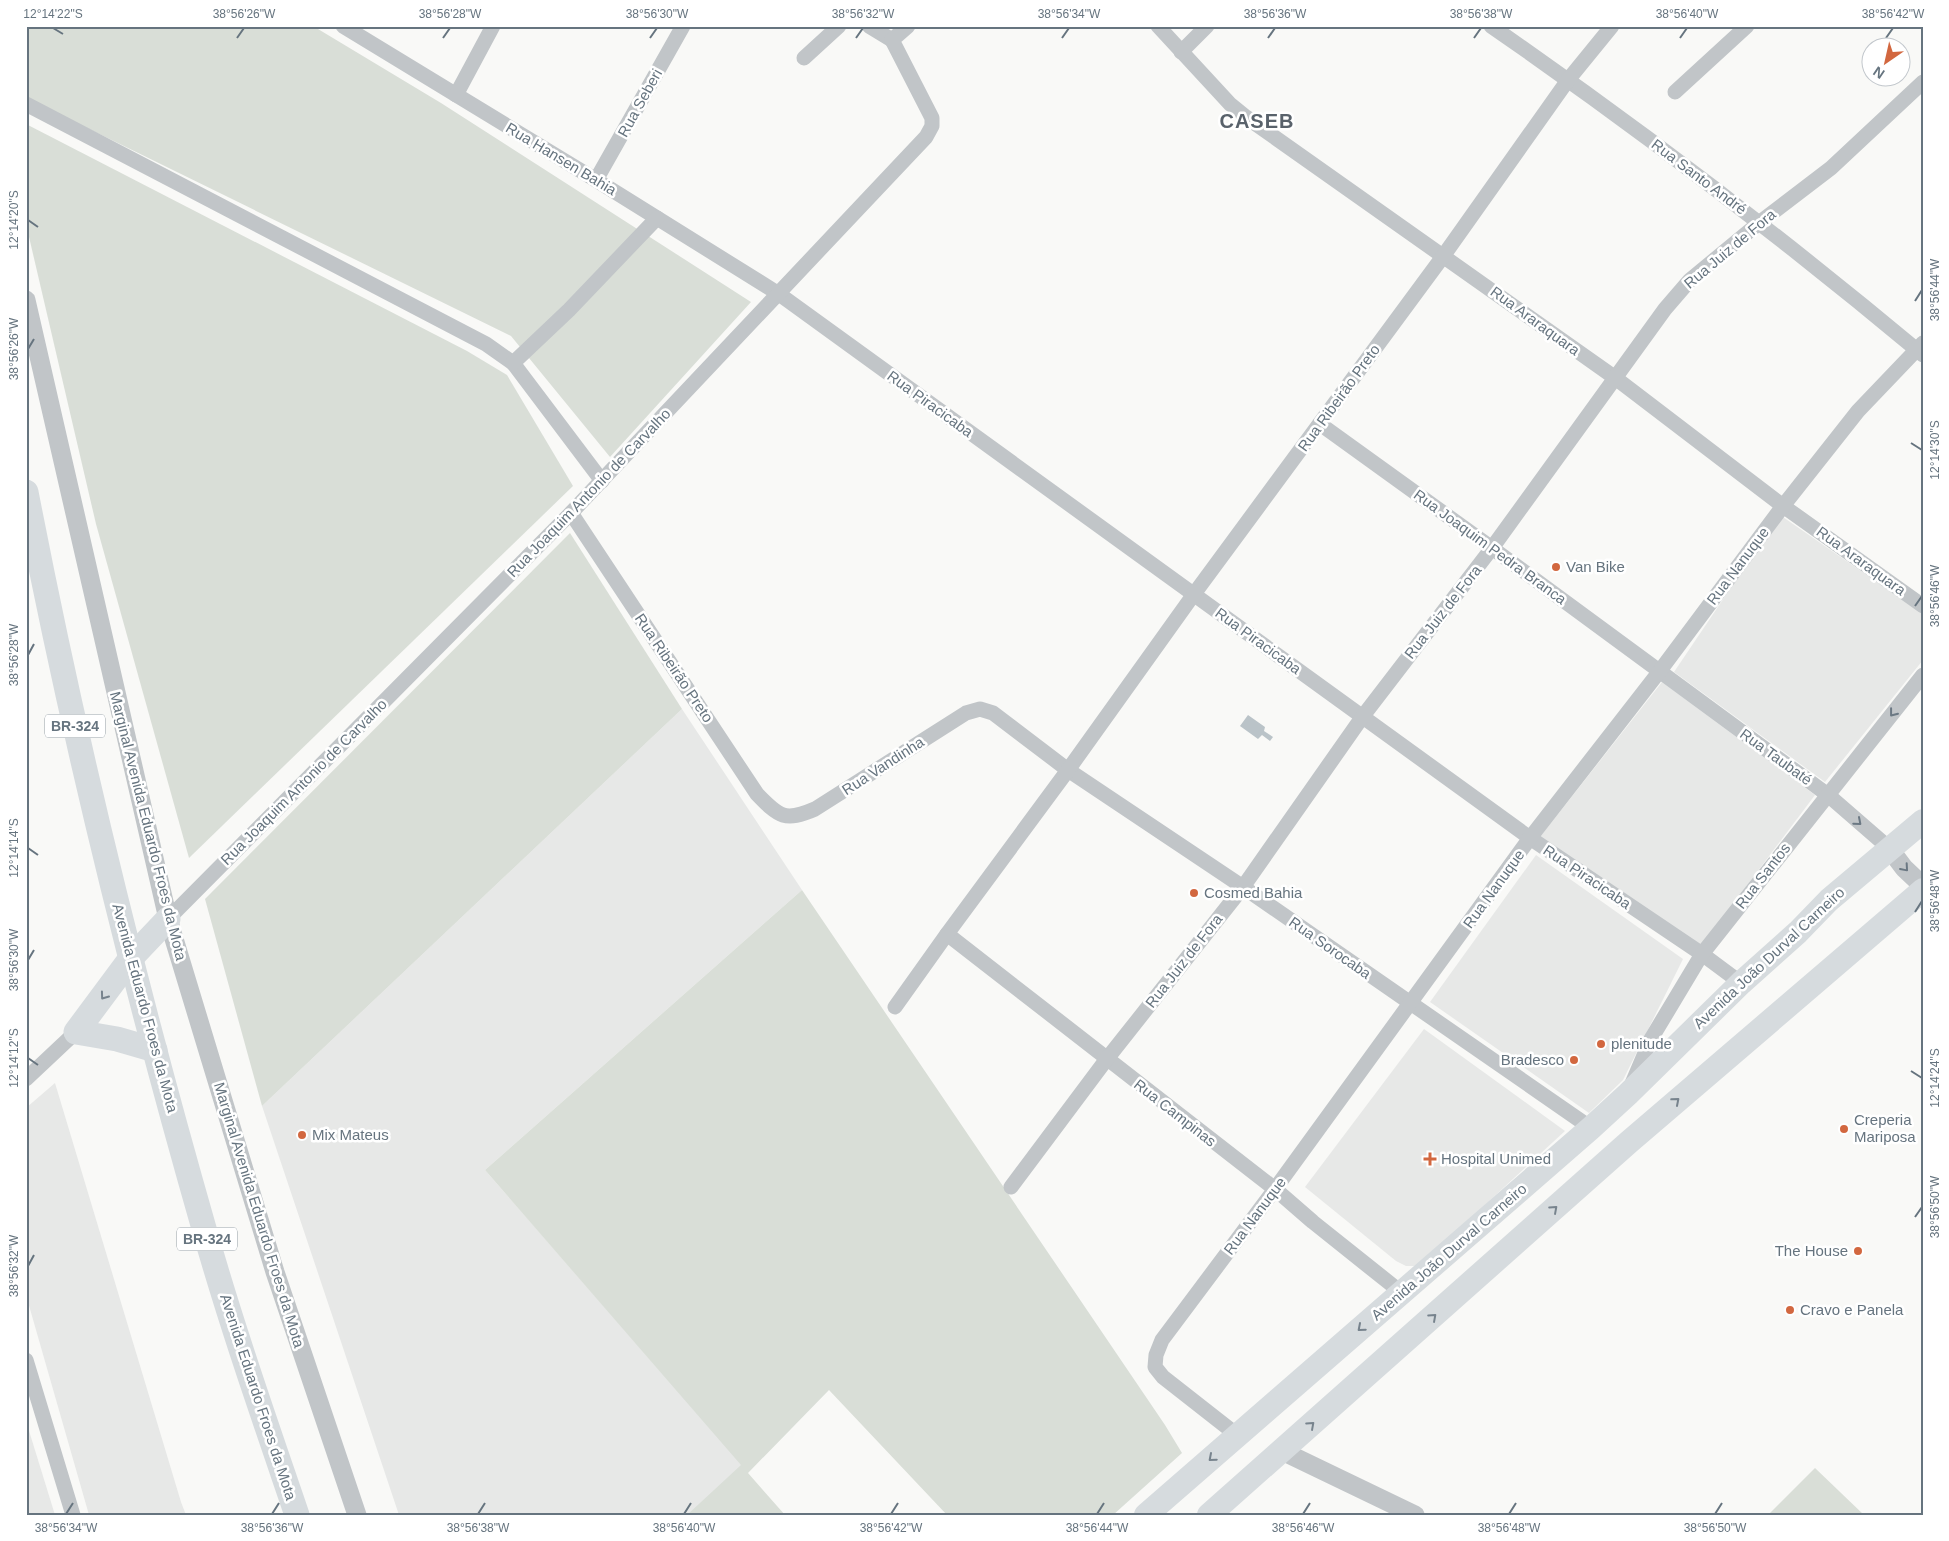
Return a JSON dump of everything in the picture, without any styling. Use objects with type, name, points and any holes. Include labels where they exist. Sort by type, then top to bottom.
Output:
[{"type":"highway","name":"Avenida Eduardo Froes da Mota","points":[[26,492],[86,776],[155,1050],[205,1233],[297,1515]]},
{"type":"highway","points":[[155,1050],[117,1039],[76,1032],[131,958],[168,919]]},
{"type":"main road","name":"Avenida João Durval Carneiro","points":[[1146,1515],[1590,1128],[1628,1094],[1740,983],[1798,932],[1829,900],[1888,848],[1923,821]]},
{"type":"main road","points":[[1209,1515],[1629,1142],[1923,888]]},
{"type":"street","name":"Rua Hansen Bahia","points":[[343,26],[779,294]]},
{"type":"street","points":[[456,95],[493,26]]},
{"type":"street","name":"Rua Seberi","points":[[596,180],[683,26]]},
{"type":"street","points":[[804,58],[840,26]]},
{"type":"street","points":[[869,26],[892,40],[908,26]]},
{"type":"street","name":"Rua Araraquara","points":[[1158,26],[1230,104],[1246,117],[1444,255],[1614,377],[1783,506],[1923,606]]},
{"type":"street","points":[[1181,52],[1207,26]]},
{"type":"street","name":"Rua Santo André","points":[[1491,26],[1638,130],[1921,350]]},
{"type":"street","name":"Rua Ribeirão Preto","points":[[895,1007],[1194,594],[1444,255],[1568,80],[1612,26]]},
{"type":"street","points":[[1675,92],[1747,26]]},
{"type":"street","name":"Rua Joaquim Antonio de Carvalho","points":[[168,919],[602,481],[926,136],[932,126],[929,109],[892,40]]},
{"type":"street","name":"Rua Juiz de Fora","points":[[1011,1187],[1106,1060],[1243,887],[1363,716],[1492,548],[1614,377],[1682,288],[1759,223],[1832,168],[1923,82]]},
{"type":"street","points":[[26,104],[486,344],[513,363],[602,481]]},
{"type":"street","points":[[513,363],[658,218]]},
{"type":"street","name":"Rua Piracicaba","points":[[779,294],[1530,838],[1702,954],[1740,983]]},
{"type":"street","name":"Marginal Avenida Eduardo Froes da Mota","points":[[26,300],[168,919],[275,1272],[357,1515]]},
{"type":"street","name":"Rua Nanuque","points":[[1237,1435],[1163,1377],[1155,1367],[1156,1355],[1162,1340],[1275,1190],[1530,838],[1659,672],[1783,506],[1858,411],[1921,350]]},
{"type":"street","name":"Rua Joaquim Pedra Branca","points":[[1320,424],[1659,672]]},
{"type":"street","name":"Rua Ribeirão Preto","points":[[571,513],[758,794],[772,810],[784,816]]},
{"type":"street","name":"Rua Taubaté","points":[[1659,672],[1828,795],[1888,848]]},
{"type":"street","name":"Rua Santos","points":[[1628,1094],[1651,1039],[1702,954],[1923,674]]},
{"type":"street","name":"Rua Vandinha","points":[[784,816],[801,815],[816,809],[966,713],[980,709],[993,713],[1006,721],[1068,770]]},
{"type":"street","name":"Rua Sorocaba","points":[[1068,770],[1243,887],[1410,1005],[1590,1128]]},
{"type":"street","points":[[1888,848],[1923,888]]},
{"type":"street","name":"Rua Campinas","points":[[947,934],[1275,1190],[1312,1222],[1402,1293]]},
{"type":"street","points":[[26,1079],[76,1032]]},
{"type":"street","points":[[26,1360],[73,1515]]},
{"type":"street","points":[[1282,1452],[1415,1515]]},
{"type":"shaded area","points":[[26,26],[313,26],[441,103],[751,302],[610,457],[511,336],[26,98]]},
{"type":"shaded area","points":[[26,124],[467,351],[507,375],[573,486],[189,858],[96,524],[26,224]]},
{"type":"shaded area","points":[[1780,515],[1923,614],[1923,660],[1825,782],[1674,672]]},
{"type":"shaded area","points":[[570,533],[682,709],[262,1106],[205,899]]},
{"type":"shaded area","points":[[1662,682],[1815,795],[1700,948],[1540,837]]},
{"type":"shaded area","points":[[682,709],[802,890],[485,1170],[744,1467],[690,1515],[399,1515],[262,1106]]},
{"type":"shaded area","points":[[1248,715],[1265,727],[1264,731],[1273,737],[1270,741],[1262,735],[1258,739],[1240,726]]},
{"type":"shaded area","points":[[1536,855],[1683,959],[1623,1080],[1589,1113],[1430,1002]]},
{"type":"shaded area","points":[[802,890],[1165,1425],[1182,1453],[1113,1515],[947,1515],[829,1390],[748,1473],[785,1515],[687,1515],[741,1465],[485,1170]]},
{"type":"shaded area","name":"Hospital Unimed","points":[[1424,1029],[1565,1131],[1422,1263],[1415,1266],[1406,1266],[1396,1261],[1305,1187]]},
{"type":"shaded area","points":[[55,1083],[186,1515],[89,1515],[26,1295],[26,1108]]},
{"type":"shaded area","points":[[26,1421],[55,1515],[26,1515]]},
{"type":"shaded area","points":[[1815,1468],[1864,1515],[1768,1515]]},
{"type":"place","name":"Van Bike","points":[[1556,567]]},
{"type":"place","name":"Cosmed Bahia","points":[[1194,893]]},
{"type":"place","name":"plenitude","points":[[1601,1044]]},
{"type":"place","name":"Bradesco","points":[[1574,1060]]},
{"type":"place","name":"Creperia Mariposa","points":[[1844,1129]]},
{"type":"place","name":"Mix Mateus","points":[[302,1135]]},
{"type":"place","name":"Hospital Unimed","points":[[1430,1159]]},
{"type":"place","name":"The House","points":[[1858,1251]]},
{"type":"place","name":"Cravo e Panela","points":[[1790,1310]]},
{"type":"district","name":"CASEB","points":[[1257,121]]}]
